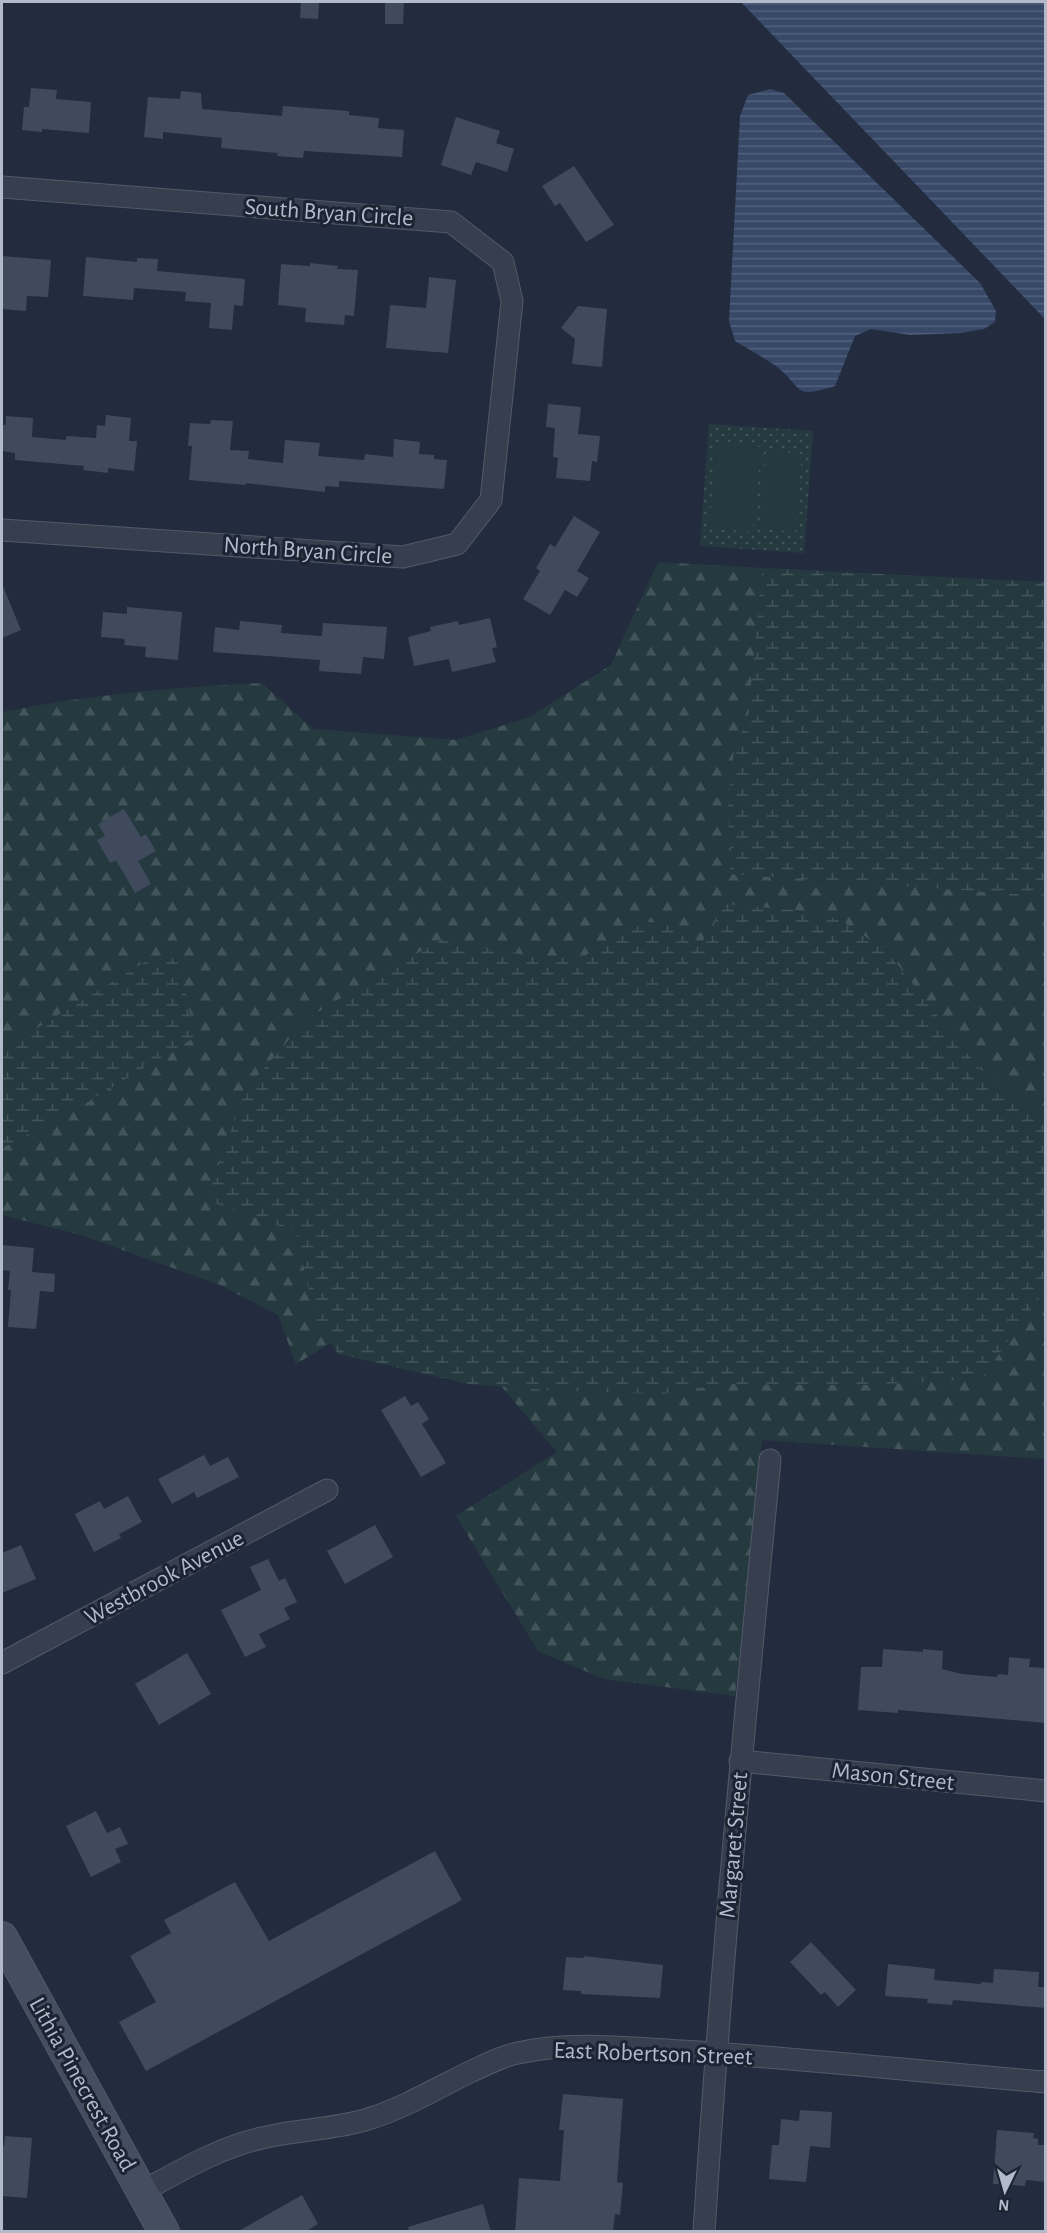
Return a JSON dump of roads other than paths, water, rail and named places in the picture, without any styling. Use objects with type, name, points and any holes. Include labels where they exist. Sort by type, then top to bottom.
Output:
[{"type":"main road","name":"Lithia Pinecrest Road","points":[[2,1937],[164,2232]]},
{"type":"street","name":"South Bryan Circle","points":[[2,187],[451,222],[503,262],[512,301],[500,400]]},
{"type":"street","name":"North Bryan Circle","points":[[2,530],[403,557],[457,544],[491,500],[500,400]]},
{"type":"street","name":"Margaret Street","points":[[704,2232],[715,2053],[740,1761],[771,1460]]},
{"type":"street","name":"Westbrook Avenue","points":[[2,1663],[327,1490]]},
{"type":"street","name":"Mason Street","points":[[740,1761],[1046,1791]]},
{"type":"street","name":"East Robertson Street","points":[[143,2191],[211,2154],[229,2147],[271,2136],[368,2119],[485,2065],[516,2053],[549,2048],[581,2046],[715,2053],[1046,2082]]},
{"type":"water","points":[[741,2],[1045,2],[1045,319]]},
{"type":"water","points":[[770,89],[784,93],[980,283],[996,311],[995,322],[984,329],[961,333],[910,335],[871,329],[855,336],[835,386],[811,392],[800,390],[776,366],[735,341],[729,321],[740,116],[748,95]]}]
